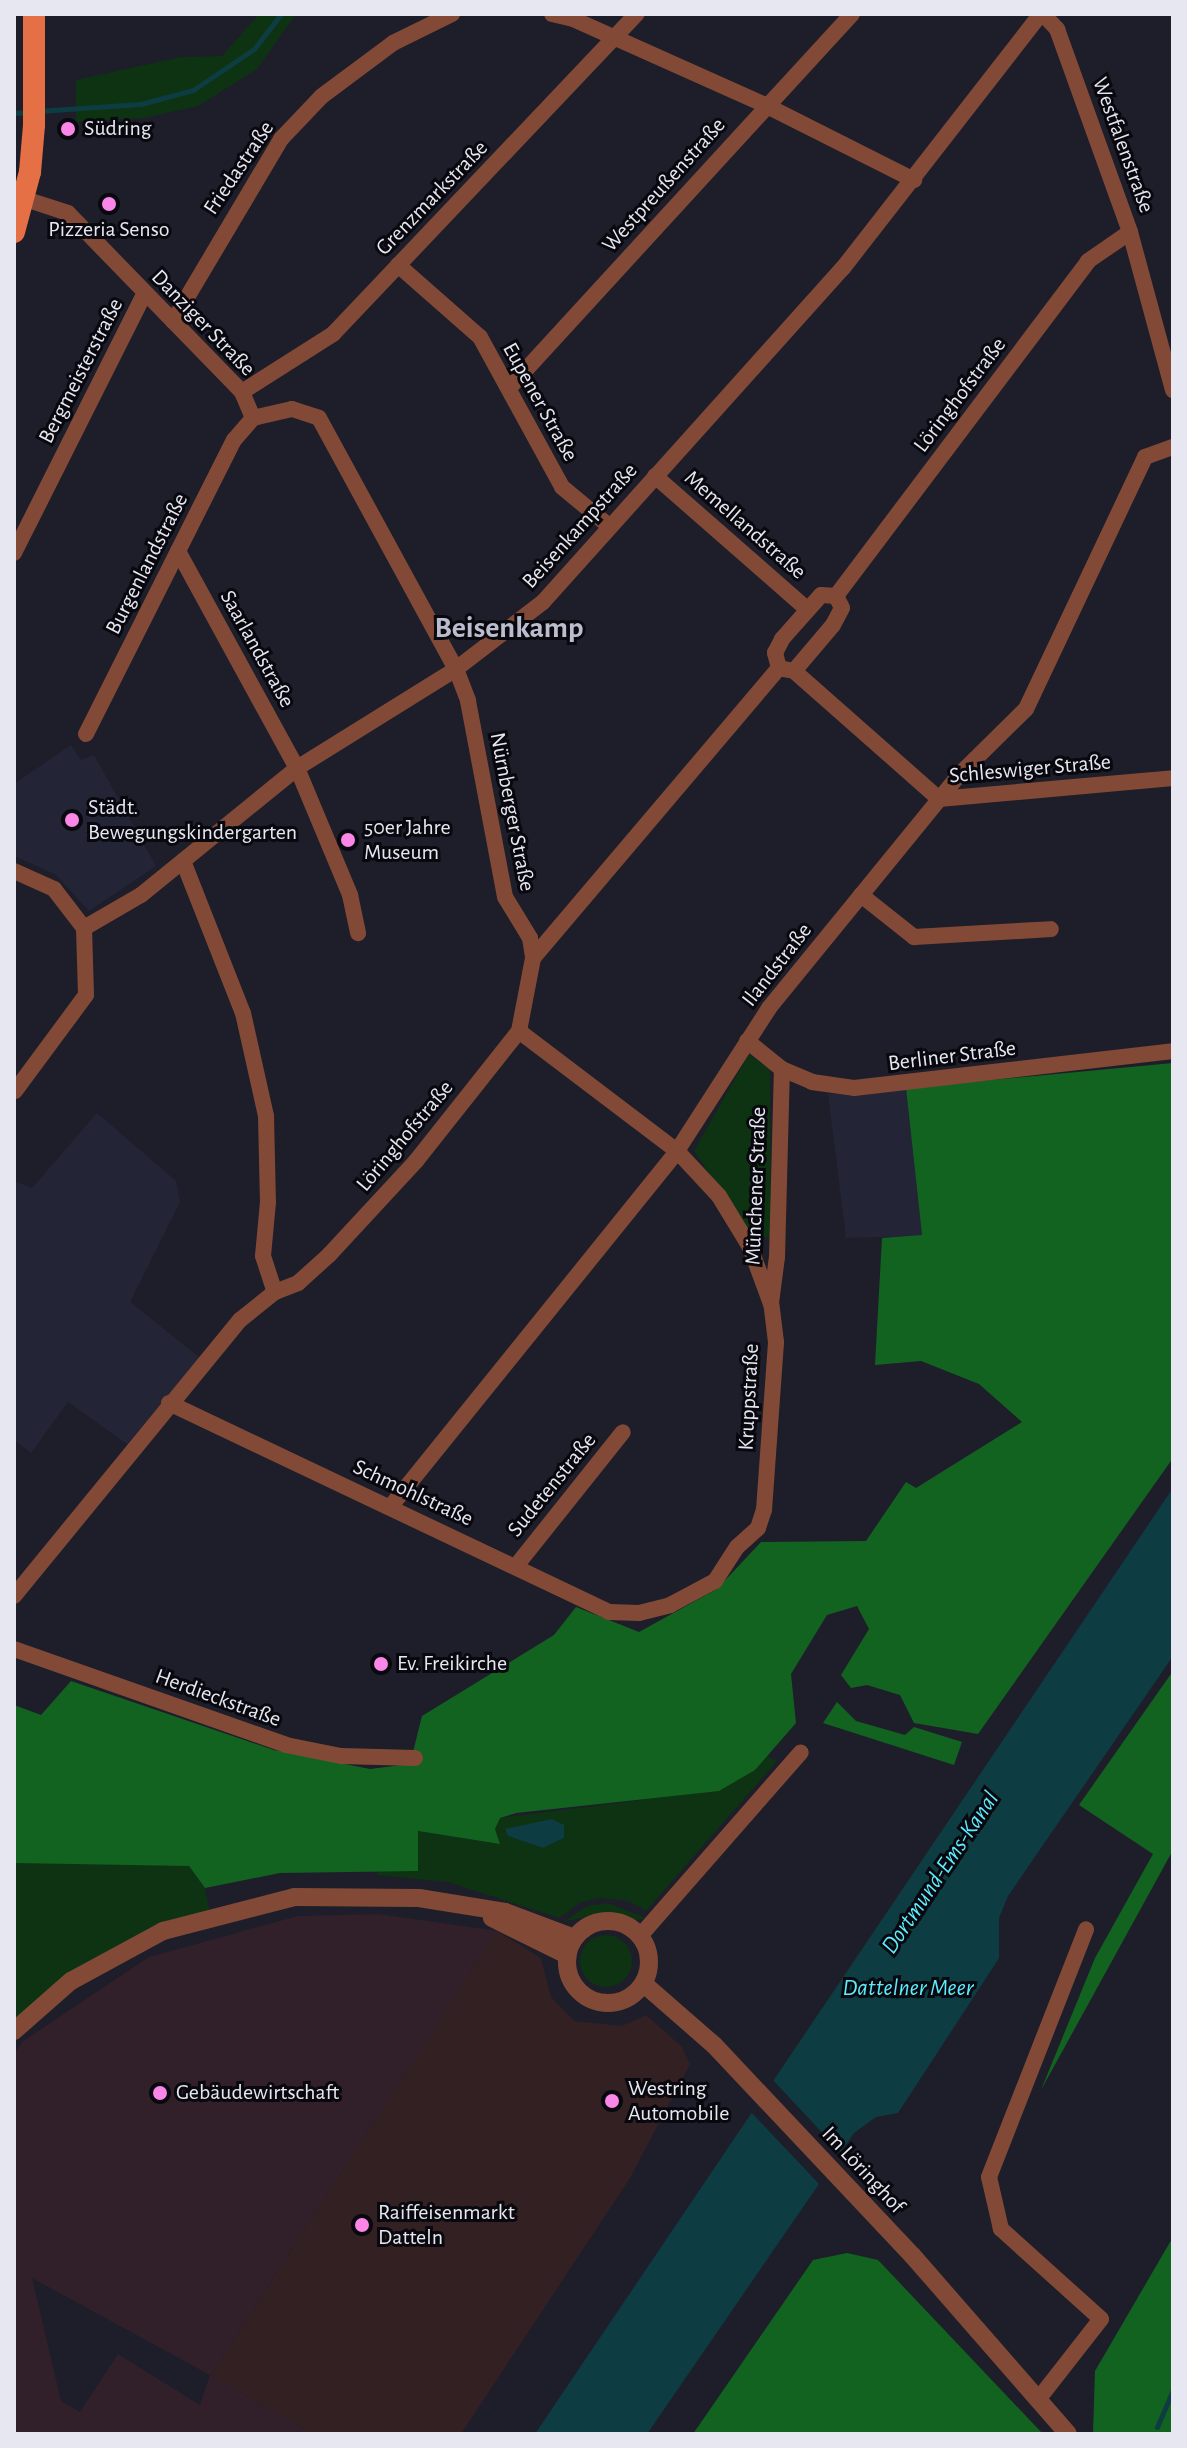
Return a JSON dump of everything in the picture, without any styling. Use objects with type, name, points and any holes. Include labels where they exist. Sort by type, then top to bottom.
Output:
[{"type":"main road","points":[[14,232],[25,199],[34,125],[34,14]]},
{"type":"street","name":"Friedastraße","points":[[173,321],[281,139],[322,96],[393,43],[452,14]]},
{"type":"street","points":[[552,14],[765,105],[914,180]]},
{"type":"street","name":"Grenzmarkstraße","points":[[242,392],[333,334],[637,14]]},
{"type":"street","name":"Westpreußenstraße","points":[[510,387],[765,105],[852,14]]},
{"type":"street","name":"Beisenkampstraße","points":[[84,928],[141,895],[297,768],[456,669],[543,602],[843,268],[1042,14]]},
{"type":"street","name":"Westfalenstraße","points":[[1042,14],[1057,29],[1130,232],[1173,390]]},
{"type":"street","name":"Danziger Straße","points":[[25,199],[68,213],[242,392],[253,418]]},
{"type":"street","name":"Löringhofstraße","points":[[14,1596],[240,1320],[275,1292],[298,1283],[339,1245],[416,1161],[519,1031],[533,958],[787,669],[833,625],[842,608],[836,596],[1088,261],[1130,232]]},
{"type":"street","name":"Eupener Straße","points":[[398,265],[480,337],[562,487],[609,526]]},
{"type":"street","name":"Bergmeisterstraße","points":[[14,553],[144,294]]},
{"type":"street","points":[[253,418],[292,409],[319,418],[456,669]]},
{"type":"street","name":"Burgenlandstraße","points":[[86,734],[234,440],[253,418]]},
{"type":"street","name":"Ilandstraße","points":[[391,1506],[677,1151],[747,1041],[861,895],[939,799],[1026,709],[1145,457],[1173,447]]},
{"type":"street","name":"Memellandstraße","points":[[655,476],[806,608]]},
{"type":"street","name":"Saarlandstraße","points":[[178,551],[297,768],[350,895],[358,933]]},
{"type":"street","points":[[806,608],[821,595],[836,596]]},
{"type":"street","name":"Löringhofstraße","points":[[787,669],[775,653],[806,608]]},
{"type":"street","name":"Nürnberger Straße","points":[[456,669],[468,701],[505,897],[530,938],[533,958]]},
{"type":"street","name":"Schleswiger Straße","points":[[787,669],[939,799],[1173,778]]},
{"type":"street","points":[[183,861],[243,1013],[266,1116],[268,1202],[263,1256],[275,1292]]},
{"type":"street","points":[[14,871],[54,889],[84,928],[86,995],[15,1091]]},
{"type":"street","points":[[861,895],[914,937],[1051,929]]},
{"type":"street","name":"Kruppstraße","points":[[519,1031],[677,1151],[719,1196],[750,1247],[771,1304],[776,1342],[764,1510],[758,1528],[737,1547],[715,1581],[694,1597],[639,1613]]},
{"type":"street","name":"Berliner Straße","points":[[747,1041],[782,1069],[812,1082],[854,1088],[1173,1051]]},
{"type":"street","name":"Münchener Straße","points":[[771,1304],[777,1257],[782,1069]]},
{"type":"street","name":"Schmohlstraße","points":[[169,1403],[609,1612],[639,1613]]},
{"type":"street","name":"Sudetenstraße","points":[[516,1566],[623,1432]]},
{"type":"street","name":"Herdieckstraße","points":[[14,1649],[286,1745],[341,1756],[415,1758]]},
{"type":"street","points":[[640,1936],[801,1752]]},
{"type":"street","points":[[14,2031],[71,1981],[116,1954],[210,1915],[267,1901],[338,1893],[456,1904],[505,1912],[571,1946]]},
{"type":"street","points":[[615,1921],[640,1936],[650,1960],[644,1984],[621,2002],[593,2001],[572,1982],[571,1946],[600,1922],[615,1921]]},
{"type":"street","points":[[1040,2397],[1101,2319],[1001,2229],[989,2177],[1086,1929]]},
{"type":"street","name":"Im Löringhof","points":[[644,1984],[714,2045],[1040,2397],[1068,2434]]},
{"type":"shaded area","name":"Städt. Bewegungskindergarten","points":[[71,745],[81,760],[94,755],[156,866],[89,911],[55,874],[14,856],[14,784]]},
{"type":"shaded area","points":[[906,1088],[922,1236],[846,1238],[828,1094]]},
{"type":"shaded area","points":[[97,1113],[176,1181],[180,1202],[130,1302],[200,1358],[127,1444],[68,1402],[31,1453],[14,1440],[14,1181],[32,1188]]},
{"type":"shaded area","points":[[378,1914],[497,1931],[211,2375],[312,2434],[14,2434],[14,2055],[22,2042],[149,1957],[298,1916]],"holes":[[[32,2278],[210,2375],[200,2405],[118,2354],[80,2412],[61,2401]]]},
{"type":"shaded area","name":"Raiffeisenmarkt Datteln","points":[[497,1931],[541,1958],[551,1997],[574,2021],[622,2026],[646,2015],[682,2047],[690,2064],[630,2178],[461,2434],[312,2434],[211,2375]]},
{"type":"green space","points":[[259,14],[296,14],[257,69],[198,106],[144,118],[76,122],[76,80],[181,57],[222,56]]},
{"type":"green space","points":[[749,1054],[770,1070],[771,1237],[753,1238],[694,1151]]},
{"type":"green space","points":[[1173,1063],[1173,1458],[978,1734],[914,1723],[900,1695],[867,1685],[851,1688],[841,1675],[869,1629],[857,1606],[827,1615],[791,1674],[796,1723],[755,1770],[719,1791],[516,1813],[500,1818],[495,1829],[500,1844],[418,1831],[418,1871],[280,1873],[205,1888],[189,1866],[14,1863],[14,1705],[41,1715],[71,1681],[274,1750],[370,1769],[410,1764],[422,1716],[554,1635],[576,1607],[639,1632],[717,1589],[761,1542],[866,1541],[906,1482],[916,1488],[1022,1422],[979,1384],[921,1361],[875,1365],[882,1238],[922,1235],[906,1088]]},
{"type":"green space","points":[[1173,1671],[1173,1850],[1041,2090],[1095,1958],[1153,1854],[1079,1805]]},
{"type":"green space","points":[[837,1702],[856,1721],[905,1735],[914,1727],[962,1742],[954,1765],[823,1723]]},
{"type":"green space","points":[[767,1756],[777,1761],[646,1911],[629,1901],[602,1898],[581,1902],[559,1918],[448,1882],[377,1875],[378,1869],[417,1871],[417,1831],[500,1844],[495,1828],[500,1818],[641,1800],[755,1770]],"holes":[[[552,1819],[563,1825],[564,1838],[543,1848],[508,1836],[505,1830]]]},
{"type":"green space","points":[[39,1861],[189,1866],[205,1888],[210,1914],[163,1929],[14,2028],[14,1863]]},
{"type":"green space","points":[[608,1903],[646,1918],[633,1921],[608,1912],[563,1922],[587,1906]]},
{"type":"green space","points":[[606,1935],[624,1943],[632,1961],[624,1979],[606,1987],[588,1979],[580,1961],[588,1943]]},
{"type":"green space","points":[[1173,2237],[1173,2432],[1093,2434],[1095,2371]]},
{"type":"green space","points":[[847,2253],[878,2260],[1043,2434],[693,2434],[813,2260]]},
{"type":"water","name":"Dattelner Meer","points":[[1173,1488],[1173,1656],[1008,1896],[999,1918],[999,1958],[898,2113],[876,2117],[854,2133],[647,2434],[535,2434]]},
{"type":"water","points":[[552,1819],[564,1825],[564,1838],[543,1848],[508,1836],[505,1829]]},
{"type":"pier","points":[[771,2078],[843,2155],[821,2186],[749,2110]]},
{"type":"waterway","points":[[38,111],[141,104],[193,90],[254,49],[281,14]]},
{"type":"waterway","points":[[14,113],[28,112]]},
{"type":"waterway","points":[[1157,2427],[1173,2390]]},
{"type":"place","name":"Südring","points":[[68,129]]},
{"type":"place","name":"Pizzeria Senso","points":[[109,204]]},
{"type":"place","name":"Städt. Bewegungskindergarten","points":[[72,820]]},
{"type":"place","name":"50er Jahre Museum","points":[[348,840]]},
{"type":"place","name":"Ev. Freikirche","points":[[381,1664]]},
{"type":"place","name":"Gebäudewirtschaft","points":[[160,2093]]},
{"type":"place","name":"Westring Automobile","points":[[612,2101]]},
{"type":"place","name":"Raiffeisenmarkt Datteln","points":[[362,2225]]},
{"type":"district","name":"Beisenkamp","points":[[509,628]]},
{"type":"water label","name":"Dortmund-Ems-Kanal","points":[[941,1873]]}]
